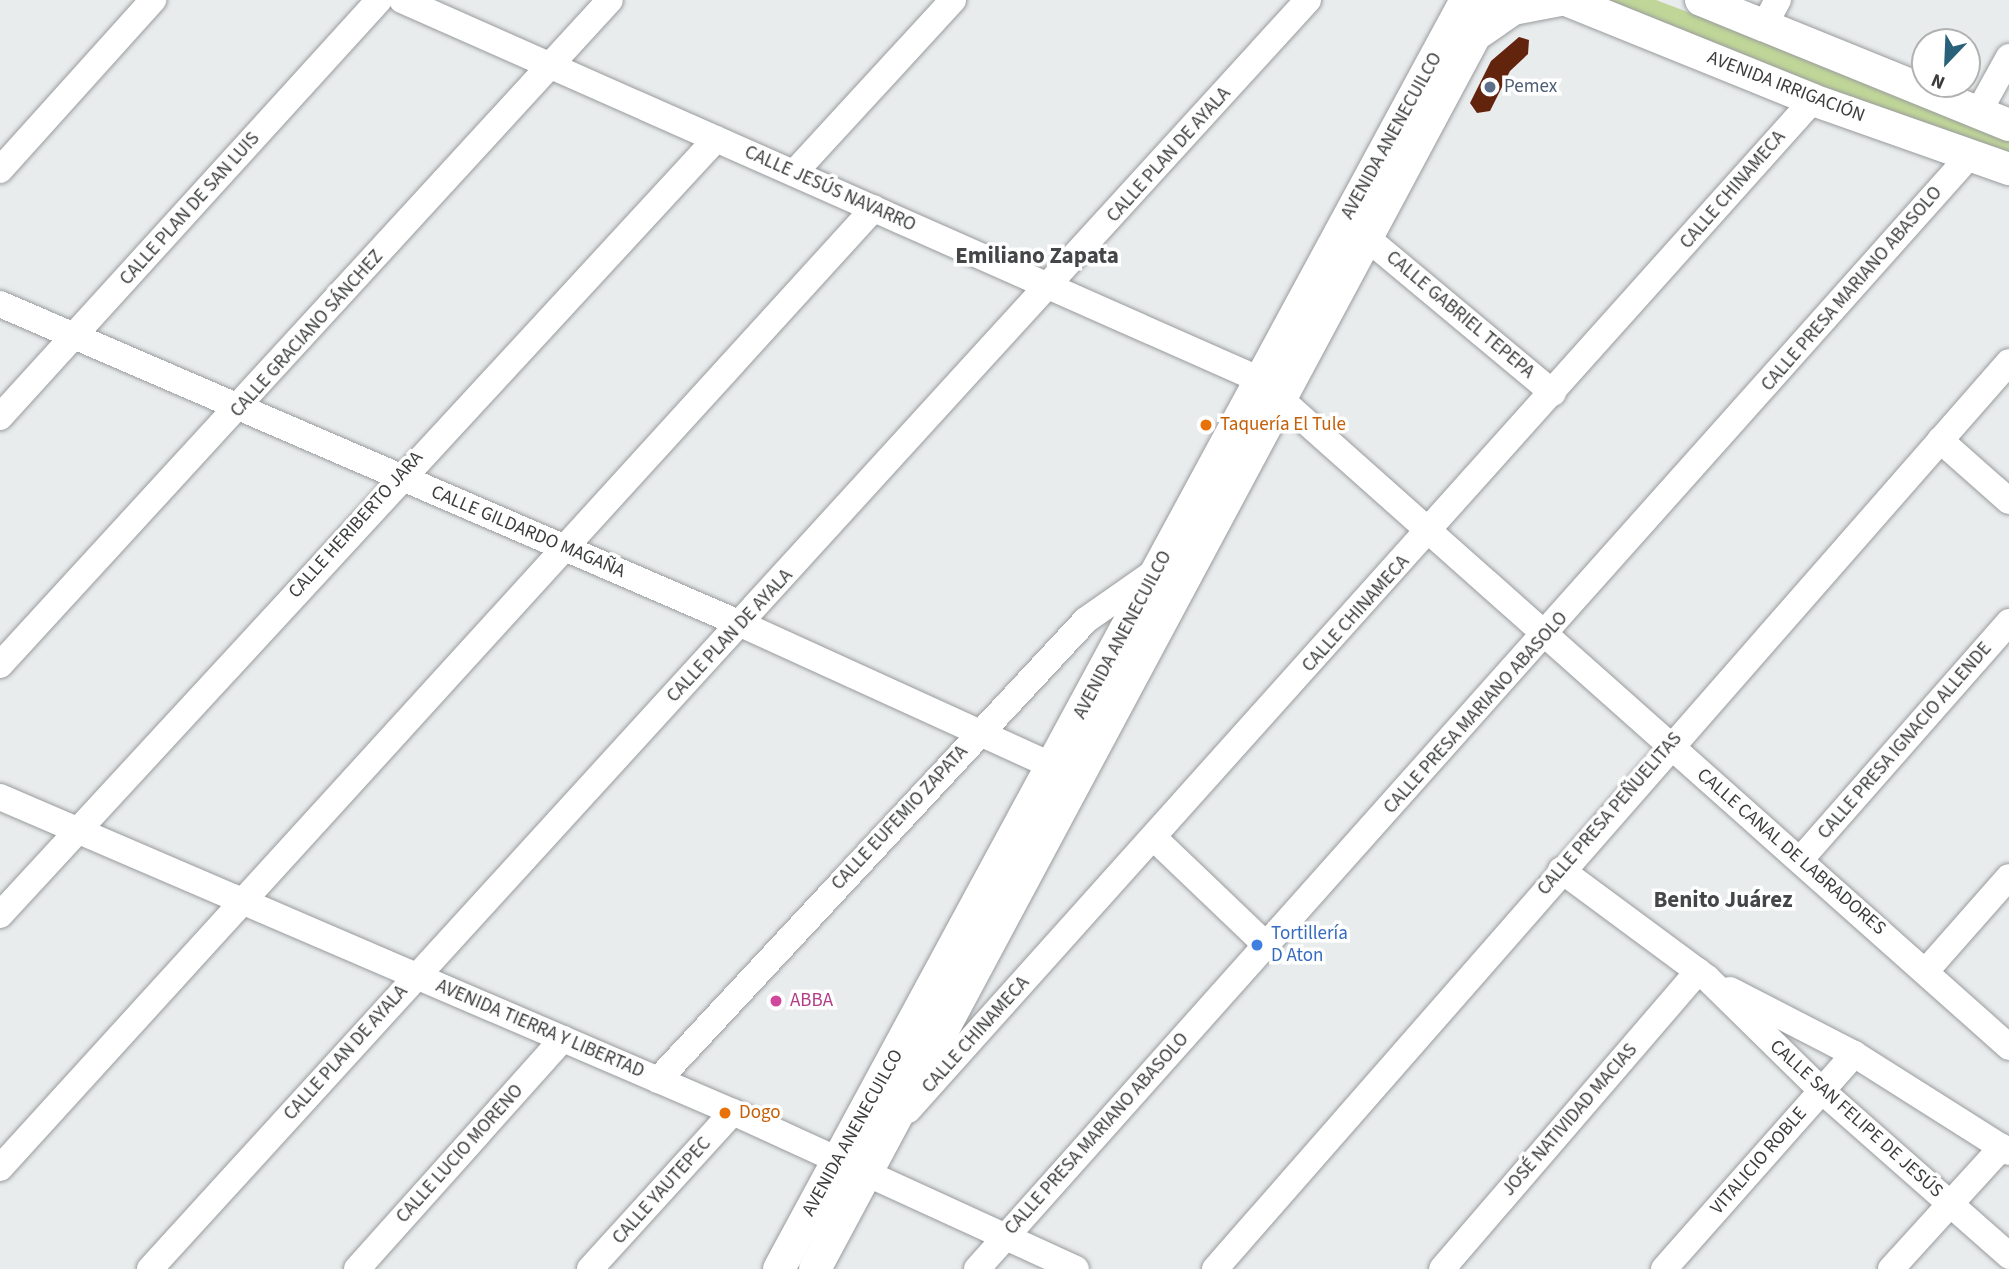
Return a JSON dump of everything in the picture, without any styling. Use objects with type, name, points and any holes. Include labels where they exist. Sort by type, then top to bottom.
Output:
[{"type":"main road","points":[[1445,0],[1461,37],[1513,9],[1560,0]]},
{"type":"main road","name":"AVENIDA ANENECUILCO","points":[[779,1269],[1156,571],[1269,387],[1367,238],[1461,37],[1466,0]]},
{"type":"main road","name":"AVENIDA ANENECUILCO","points":[[815,1269],[870,1175],[1269,387],[1461,37],[1494,0]]},
{"type":"main road","name":"AVENIDA IRRIGACIÓN","points":[[1566,0],[1813,100],[2009,169]]},
{"type":"main road","points":[[1701,0],[1771,13],[1978,113],[2009,125]]},
{"type":"street","points":[[0,170],[153,0]]},
{"type":"street","name":"CALLE PLAN DE SAN LUIS","points":[[0,417],[379,0]]},
{"type":"street","name":"CALLE JESÚS NAVARRO","points":[[402,0],[1051,286],[1269,387]]},
{"type":"street","name":"CALLE GRACIANO SÁNCHEZ","points":[[0,665],[611,0]]},
{"type":"street","points":[[794,173],[953,0]]},
{"type":"street","name":"CALLE PLAN DE AYALA","points":[[150,1269],[415,976],[1051,286],[1308,0]]},
{"type":"street","points":[[1978,113],[2009,57]]},
{"type":"street","name":"CALLE CHINAMECA","points":[[895,1125],[1433,530],[1813,100]]},
{"type":"street","name":"CALLE HERIBERTO JARA","points":[[0,915],[400,477],[716,139]]},
{"type":"street","name":"CALLE PRESA MARIANO ABASOLO","points":[[977,1269],[1546,636],[1971,154]]},
{"type":"street","points":[[0,1168],[241,901],[568,549],[874,208]]},
{"type":"street","name":"CALLE GABRIEL TEPEPA","points":[[1367,238],[1553,393]]},
{"type":"street","name":"CALLE GILDARDO MAGAÑA","points":[[0,304],[741,624],[1053,766]]},
{"type":"street","name":"CALLE PRESA PEÑUELITAS","points":[[1215,1269],[1561,870],[2009,362]]},
{"type":"street","name":"CALLE CANAL DE LABRADORES","points":[[1269,387],[1433,530],[1546,636],[2009,1047]]},
{"type":"street","points":[[1940,440],[2009,501]]},
{"type":"street","name":"CALLE EUFEMIO ZAPATA","points":[[658,1080],[1086,620],[1156,571]]},
{"type":"street","name":"CALLE PRESA IGNACIO ALLENDE","points":[[1800,860],[2009,622]]},
{"type":"street","name":"AVENIDA TIERRA Y LIBERTAD","points":[[0,797],[733,1112],[1076,1269]]},
{"type":"street","points":[[1154,838],[1266,946]]},
{"type":"street","name":"CALLE SAN FELIPE DE JESÚS","points":[[1561,870],[1702,974],[1821,1090],[2009,1256]]},
{"type":"street","points":[[1926,971],[2009,877]]},
{"type":"street","name":"CALLE SAN FELIPE DE JESÚS","points":[[1702,974],[1854,1054],[2006,1149]]},
{"type":"street","name":"JOSÉ NATIVIDAD MACIAS","points":[[1442,1269],[1702,974]]},
{"type":"street","name":"CALLE LUCIO MORENO","points":[[357,1269],[563,1039]]},
{"type":"street","name":"VITALICIO ROBLE","points":[[1664,1269],[1854,1054]]},
{"type":"street","name":"CALLE YAUTEPEC","points":[[590,1269],[733,1112]]},
{"type":"street","points":[[1891,1269],[1949,1203],[2006,1149]]},
{"type":"green space","points":[[1589,0],[1656,0],[2009,133],[2009,156]]},
{"type":"building","name":"Pemex","points":[[1519,37],[1529,40],[1528,54],[1510,71],[1490,111],[1477,113],[1470,103],[1491,61]]},
{"type":"place","name":"Pemex","points":[[1490,87]]},
{"type":"place","name":"Taquería El Tule","points":[[1206,425]]},
{"type":"place","name":"Tortillería D Aton","points":[[1257,945]]},
{"type":"place","name":"ABBA","points":[[776,1001]]},
{"type":"place","name":"Dogo","points":[[725,1113]]},
{"type":"district","name":"Emiliano Zapata","points":[[1037,256]]},
{"type":"district","name":"Benito Juárez","points":[[1723,900]]}]
